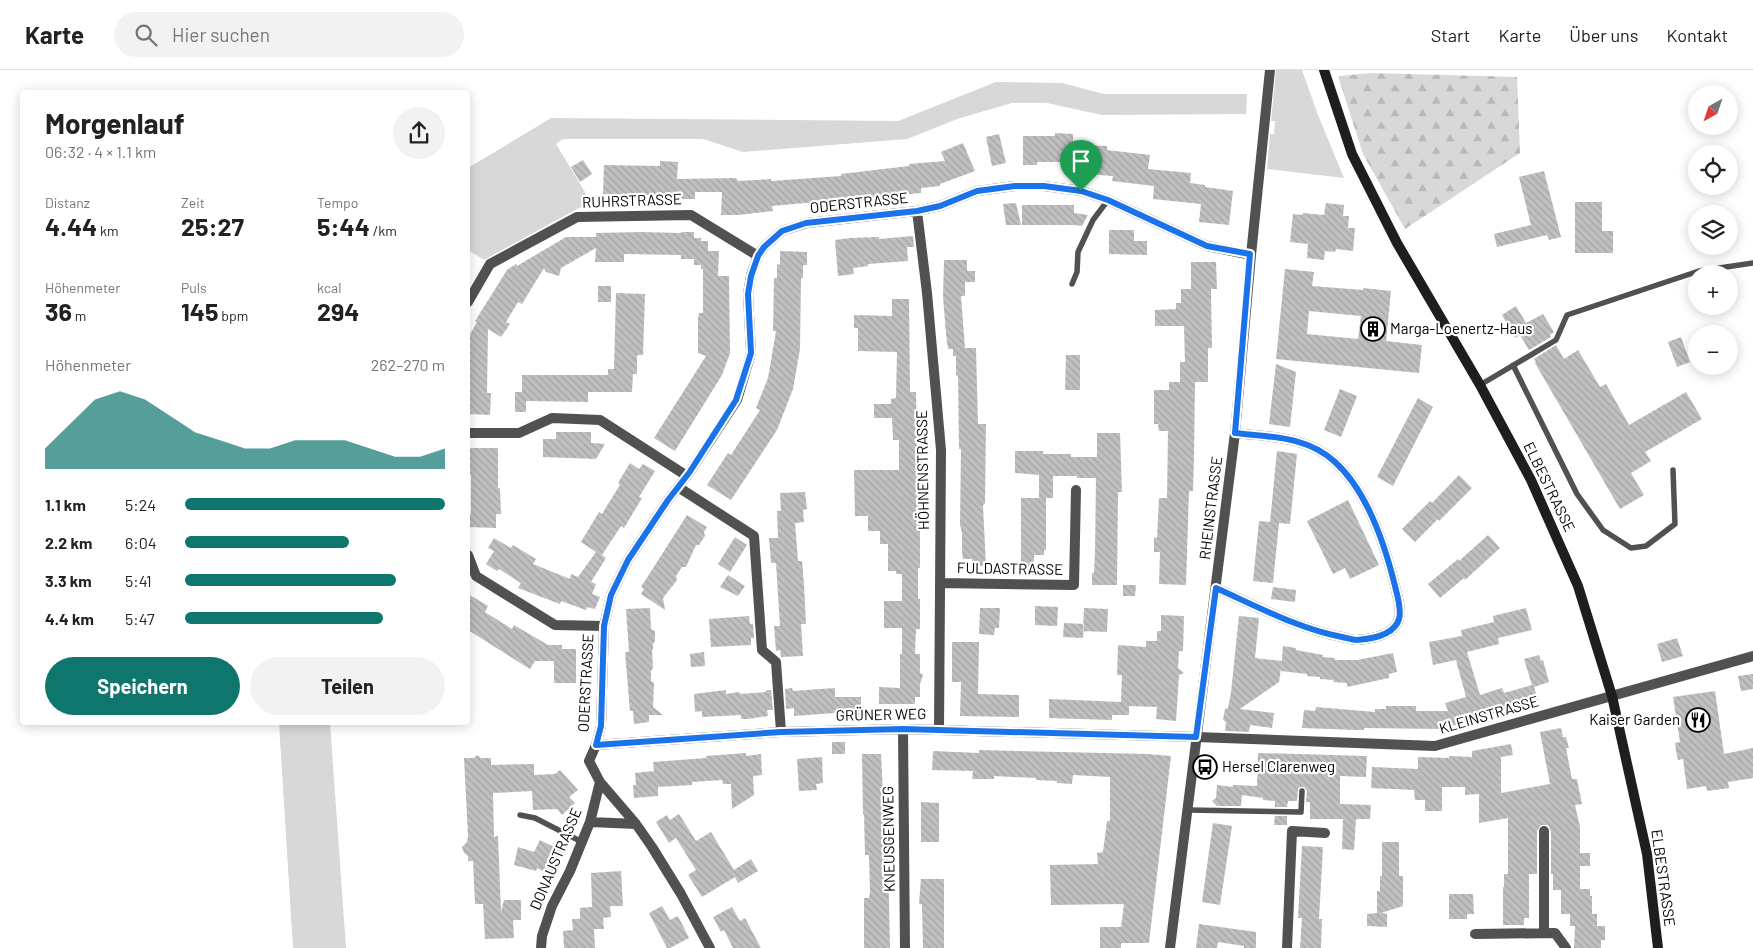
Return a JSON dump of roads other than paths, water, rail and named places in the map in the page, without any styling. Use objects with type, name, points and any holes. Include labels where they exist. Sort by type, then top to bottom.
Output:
[{"type":"main road","name":"ELBESTRASSE","points":[[1324,70],[1352,154],[1398,243],[1480,384],[1531,480],[1578,586],[1612,696],[1648,854],[1658,948]]},
{"type":"street","name":"RHEINSTRASSE","points":[[1170,948],[1235,433],[1250,254],[1270,70]]},
{"type":"street","name":"ODERSTRASSE","points":[[600,782],[589,761],[601,726],[604,626],[611,595],[628,560],[668,500],[687,476],[736,400],[751,353],[748,294],[751,276],[758,256],[764,247],[782,231],[806,223],[917,211],[940,206],[977,191],[1015,186],[1044,186],[1081,191],[1108,200],[1207,246],[1250,254]]},
{"type":"street","name":"HÖHNENSTRASSE","points":[[917,211],[927,292],[941,450],[939,730]]},
{"type":"street","name":"RUHRSTRASSE","points":[[470,299],[490,264],[577,217],[692,215],[758,256]]},
{"type":"street","points":[[470,433],[519,433],[552,418],[600,420],[687,476]]},
{"type":"street","points":[[1216,588],[1327,634],[1357,640],[1384,635],[1394,628],[1399,619],[1398,602],[1390,565],[1379,535],[1364,502],[1352,482],[1334,461],[1311,445],[1293,439],[1235,433]]},
{"type":"street","points":[[678,487],[754,536],[762,650],[776,662],[781,732]]},
{"type":"street","name":"FULDASTRASSE","points":[[940,583],[1074,585],[1076,490]]},
{"type":"street","points":[[470,560],[476,576],[555,625],[604,626]]},
{"type":"street","name":"KLEINSTRASSE","points":[[1196,737],[1435,746],[1753,656]]},
{"type":"street","name":"GRÜNER WEG","points":[[596,745],[781,732],[903,729],[1196,737]]},
{"type":"street","name":"KNEUSGENWEG","points":[[903,729],[906,948]]},
{"type":"street","points":[[600,782],[636,824],[681,894],[710,948]]},
{"type":"street","name":"DONAUSTRASSE","points":[[541,948],[546,920],[570,871],[590,822],[600,782]]},
{"type":"street","points":[[590,822],[636,824]]},
{"type":"street","points":[[1287,948],[1292,831],[1325,833]]},
{"type":"street","points":[[1544,831],[1544,933]]},
{"type":"street","points":[[1475,934],[1555,933],[1566,948]]},
{"type":"lane","points":[[1072,284],[1077,272],[1078,252],[1093,220],[1108,200]]},
{"type":"lane","points":[[1480,384],[1556,340],[1567,314],[1699,271],[1753,263]]},
{"type":"lane","points":[[1513,365],[1577,494],[1603,530],[1631,548],[1646,546],[1675,524],[1673,470]]},
{"type":"lane","points":[[1188,810],[1301,812],[1302,791]]},
{"type":"lane","points":[[520,815],[535,818],[582,842]]},
{"type":"place","name":"Marga-Loenertz-Haus","points":[[1373,329]]},
{"type":"place","name":"Kaiser Garden","points":[[1698,720]]},
{"type":"place","name":"Hersel Clarenweg","points":[[1205,767]]}]
